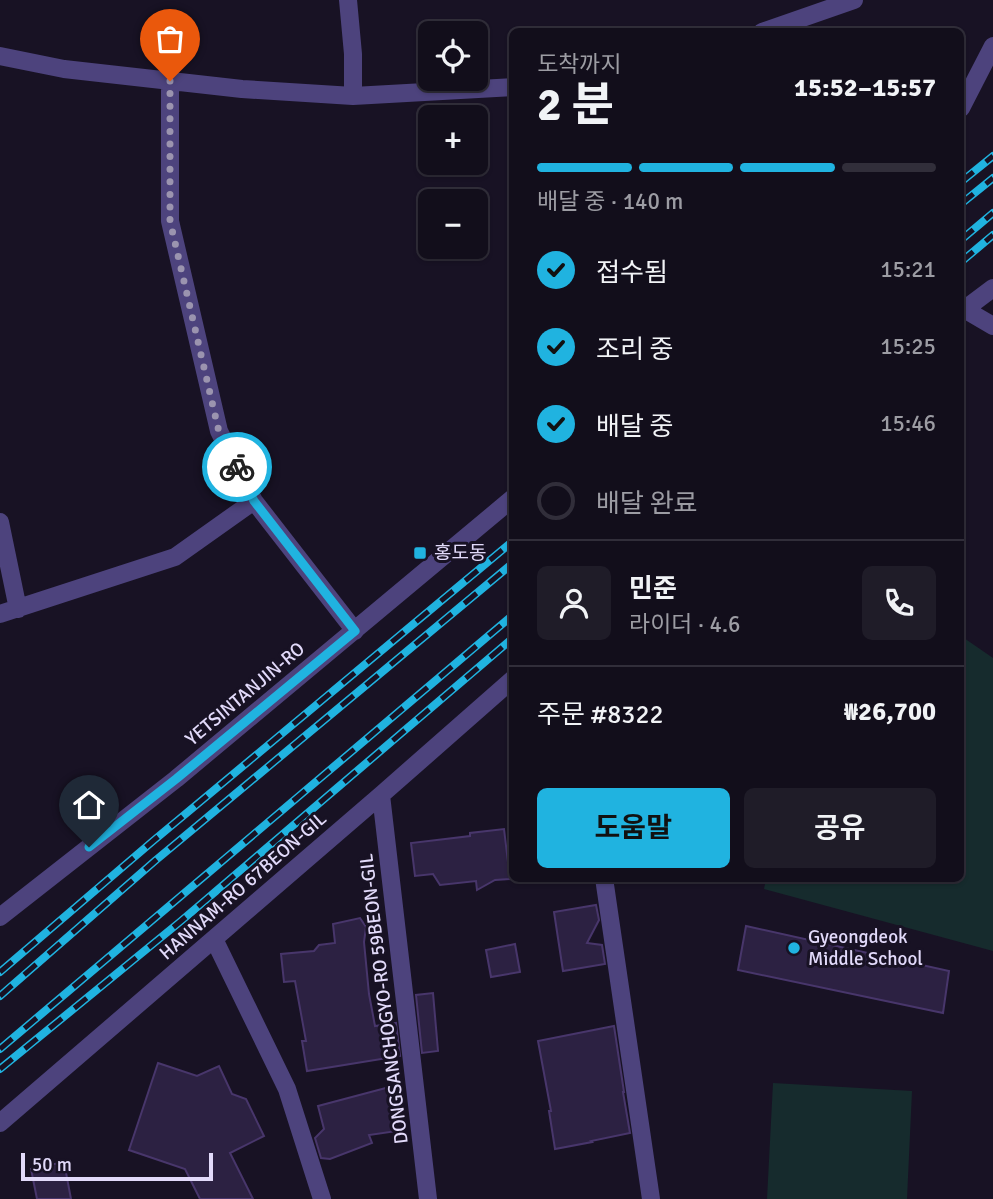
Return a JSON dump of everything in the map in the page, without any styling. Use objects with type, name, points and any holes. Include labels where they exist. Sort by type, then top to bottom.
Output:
[{"type":"street","points":[[348,0],[354,54],[353,96]]},
{"type":"street","points":[[774,28],[854,0]]},
{"type":"street","points":[[964,102],[993,46]]},
{"type":"street","points":[[0,56],[64,69],[242,89],[353,96],[509,87]]},
{"type":"street","points":[[170,81],[170,221],[219,432],[254,501],[355,631]]},
{"type":"street","points":[[964,310],[993,288]]},
{"type":"street","points":[[964,312],[993,327]]},
{"type":"street","points":[[0,614],[175,557],[254,501]]},
{"type":"street","name":"YETSINTANJIN-RO","points":[[1,916],[176,779],[509,501]]},
{"type":"street","points":[[0,523],[18,609]]},
{"type":"street","name":"HANNAM-RO 67BEON-GIL","points":[[0,1123],[509,683]]},
{"type":"street","name":"DONGSANCHOGYO-RO 59BEON-GIL","points":[[381,795],[428,1199]]},
{"type":"street","points":[[605,882],[651,1199]]},
{"type":"street","points":[[214,939],[287,1089],[321,1199]]},
{"type":"green space","points":[[964,638],[993,658],[993,951],[764,889],[765,882],[964,882]]},
{"type":"green space","points":[[773,1083],[912,1091],[907,1199],[767,1199]]},
{"type":"building","points":[[504,829],[509,879],[495,880],[477,890],[476,881],[440,885],[433,874],[415,876],[411,843],[470,836],[470,833]]},
{"type":"building","points":[[596,905],[599,920],[587,943],[602,945],[605,964],[563,971],[554,912]]},
{"type":"building","points":[[360,918],[366,927],[364,942],[375,1026],[396,1023],[400,1056],[307,1071],[302,1041],[306,1041],[295,981],[284,982],[281,954],[314,951],[319,945],[335,943],[333,924]]},
{"type":"building","name":"Gyeongdeok Middle School","points":[[746,926],[949,971],[943,1013],[738,970]]},
{"type":"building","points":[[515,944],[520,972],[491,977],[486,950]]},
{"type":"building","points":[[433,993],[438,1051],[422,1053],[416,995]]},
{"type":"building","points":[[614,1026],[630,1133],[555,1149],[538,1041]]},
{"type":"building","points":[[158,1063],[197,1076],[219,1066],[232,1094],[246,1099],[264,1136],[230,1153],[253,1199],[200,1199],[185,1169],[129,1150]]},
{"type":"building","points":[[397,1085],[404,1130],[369,1135],[372,1143],[330,1159],[321,1158],[315,1138],[324,1129],[318,1106]]},
{"type":"building","points":[[64,1162],[71,1199],[37,1199],[31,1169]]},
{"type":"railway","points":[[964,180],[993,156]]},
{"type":"railway","points":[[964,202],[993,178]]},
{"type":"railway","points":[[964,237],[993,213]]},
{"type":"railway","points":[[964,259],[993,235]]},
{"type":"railway","points":[[0,972],[509,544]]},
{"type":"railway","points":[[0,996],[156,860],[509,566]]},
{"type":"railway","points":[[0,1049],[509,618]]},
{"type":"railway","points":[[0,1069],[181,921],[509,641]]},
{"type":"way so far","points":[[170,81],[170,221],[219,432],[237,467]]},
{"type":"place","name":"홍도동","points":[[420,553]]},
{"type":"place","name":"Gyeongdeok Middle School","points":[[794,948]]},
{"type":"route","points":[[89,847],[355,631],[254,501],[237,467]]}]
